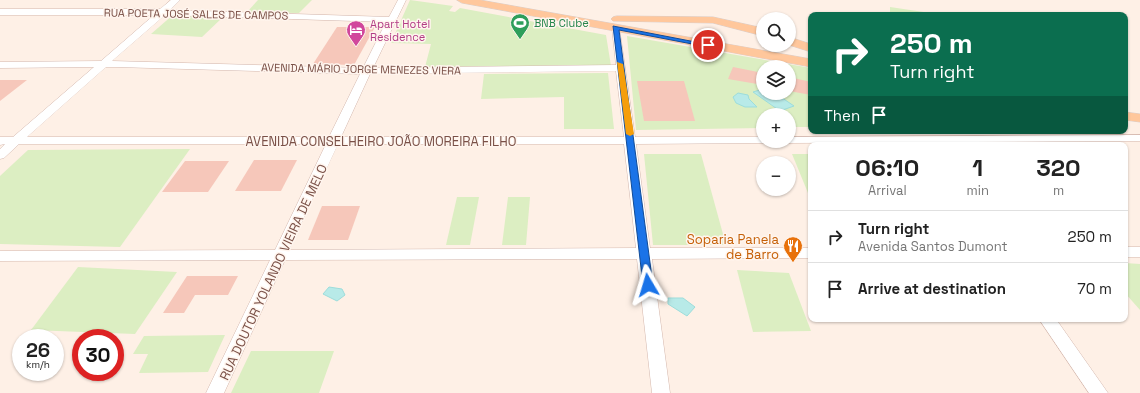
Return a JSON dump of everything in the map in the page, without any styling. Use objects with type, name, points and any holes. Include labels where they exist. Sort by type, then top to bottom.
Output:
[{"type":"main road","points":[[462,0],[808,62]]},
{"type":"main road","points":[[505,0],[612,19],[713,20],[756,30]]},
{"type":"main road","points":[[738,50],[726,42],[722,34],[731,28],[747,27]]},
{"type":"main road","points":[[796,43],[808,47]]},
{"type":"main road","points":[[1128,106],[1140,108]]},
{"type":"main road","points":[[1128,116],[1140,118]]},
{"type":"street","points":[[0,155],[176,0]]},
{"type":"street","name":"RUA DOUTOR YOLANDO VIEIRA DE MELO","points":[[216,393],[366,71],[402,0]]},
{"type":"street","name":"RUA POETA JOSÉ SALES DE CAMPOS","points":[[0,12],[163,12],[392,20]]},
{"type":"street","points":[[616,28],[661,393]]},
{"type":"street","name":"AVENIDA MÁRIO JORGE MENEZES VIERA","points":[[0,65],[102,65],[366,71],[620,68]]},
{"type":"street","points":[[796,140],[917,138],[1140,138]]},
{"type":"street","name":"AVENIDA CONSELHEIRO JOÃO MOREIRA FILHO","points":[[0,141],[334,142],[756,140]]},
{"type":"street","points":[[1128,252],[1140,252]]},
{"type":"street","points":[[0,256],[808,253]]},
{"type":"street","points":[[1049,322],[1099,393]]},
{"type":"green space","points":[[258,0],[312,0],[299,13],[247,12]]},
{"type":"green space","name":"BNB Clube","points":[[410,0],[453,6],[449,11],[455,12],[460,8],[606,35],[611,66],[425,67],[431,44],[391,43]]},
{"type":"green space","points":[[890,7],[924,12],[890,12]]},
{"type":"green space","points":[[174,14],[223,17],[202,37],[151,34]]},
{"type":"green space","points":[[627,36],[765,60],[756,60],[756,100],[796,100],[796,65],[808,67],[808,127],[796,127],[796,108],[756,108],[756,128],[636,130]]},
{"type":"green space","points":[[608,73],[614,129],[564,129],[564,97],[481,99],[484,74]]},
{"type":"green space","points":[[190,149],[120,247],[0,244],[0,176],[28,150]]},
{"type":"green space","points":[[644,154],[701,154],[726,245],[653,245]]},
{"type":"green space","points":[[792,154],[808,154],[808,193],[796,164],[796,156],[793,156]]},
{"type":"green space","points":[[457,197],[479,197],[470,245],[446,245]]},
{"type":"green space","points":[[508,197],[530,197],[526,245],[502,245]]},
{"type":"green space","points":[[1128,263],[1140,264],[1140,310],[1128,296]]},
{"type":"green space","points":[[78,267],[177,272],[135,334],[124,334],[124,329],[72,329],[72,332],[64,331],[64,329],[32,329]]},
{"type":"green space","points":[[737,270],[789,273],[811,331],[753,332]]},
{"type":"green space","points":[[225,335],[208,372],[139,373],[148,354],[133,354],[144,336]]},
{"type":"green space","points":[[251,351],[334,351],[319,393],[231,393]]},
{"type":"water","points":[[738,93],[748,95],[749,99],[757,107],[745,107],[736,103],[733,97]]},
{"type":"water","points":[[764,100],[785,100],[794,106],[788,108],[776,108]]},
{"type":"water","points":[[329,287],[342,289],[345,295],[337,301],[323,294]]},
{"type":"water","points":[[668,298],[683,298],[695,307],[687,316],[668,304]]},
{"type":"building","name":"Apart Hotel Residence","points":[[337,27],[375,27],[354,65],[313,64]]},
{"type":"building","points":[[733,67],[756,72],[756,84],[728,79]]},
{"type":"building","points":[[796,79],[808,81],[808,94],[796,92]]},
{"type":"building","points":[[0,80],[27,80],[0,101]]},
{"type":"building","points":[[637,81],[684,81],[695,121],[644,121]]},
{"type":"building","points":[[254,160],[297,160],[281,191],[235,191]]},
{"type":"building","points":[[185,161],[229,161],[208,192],[162,192]]},
{"type":"building","points":[[322,206],[360,206],[348,240],[308,240]]},
{"type":"building","points":[[187,276],[238,276],[228,295],[195,295],[184,313],[163,313]]},
{"type":"slow traffic","points":[[620,64],[630,134]]},
{"type":"place","name":"BNB Clube","points":[[520,40]]},
{"type":"place","name":"Apart Hotel Residence","points":[[356,47]]},
{"type":"place","name":"Soparia Panela de Barro","points":[[793,263]]},
{"type":"route","points":[[648,285],[616,28],[708,45]]}]
